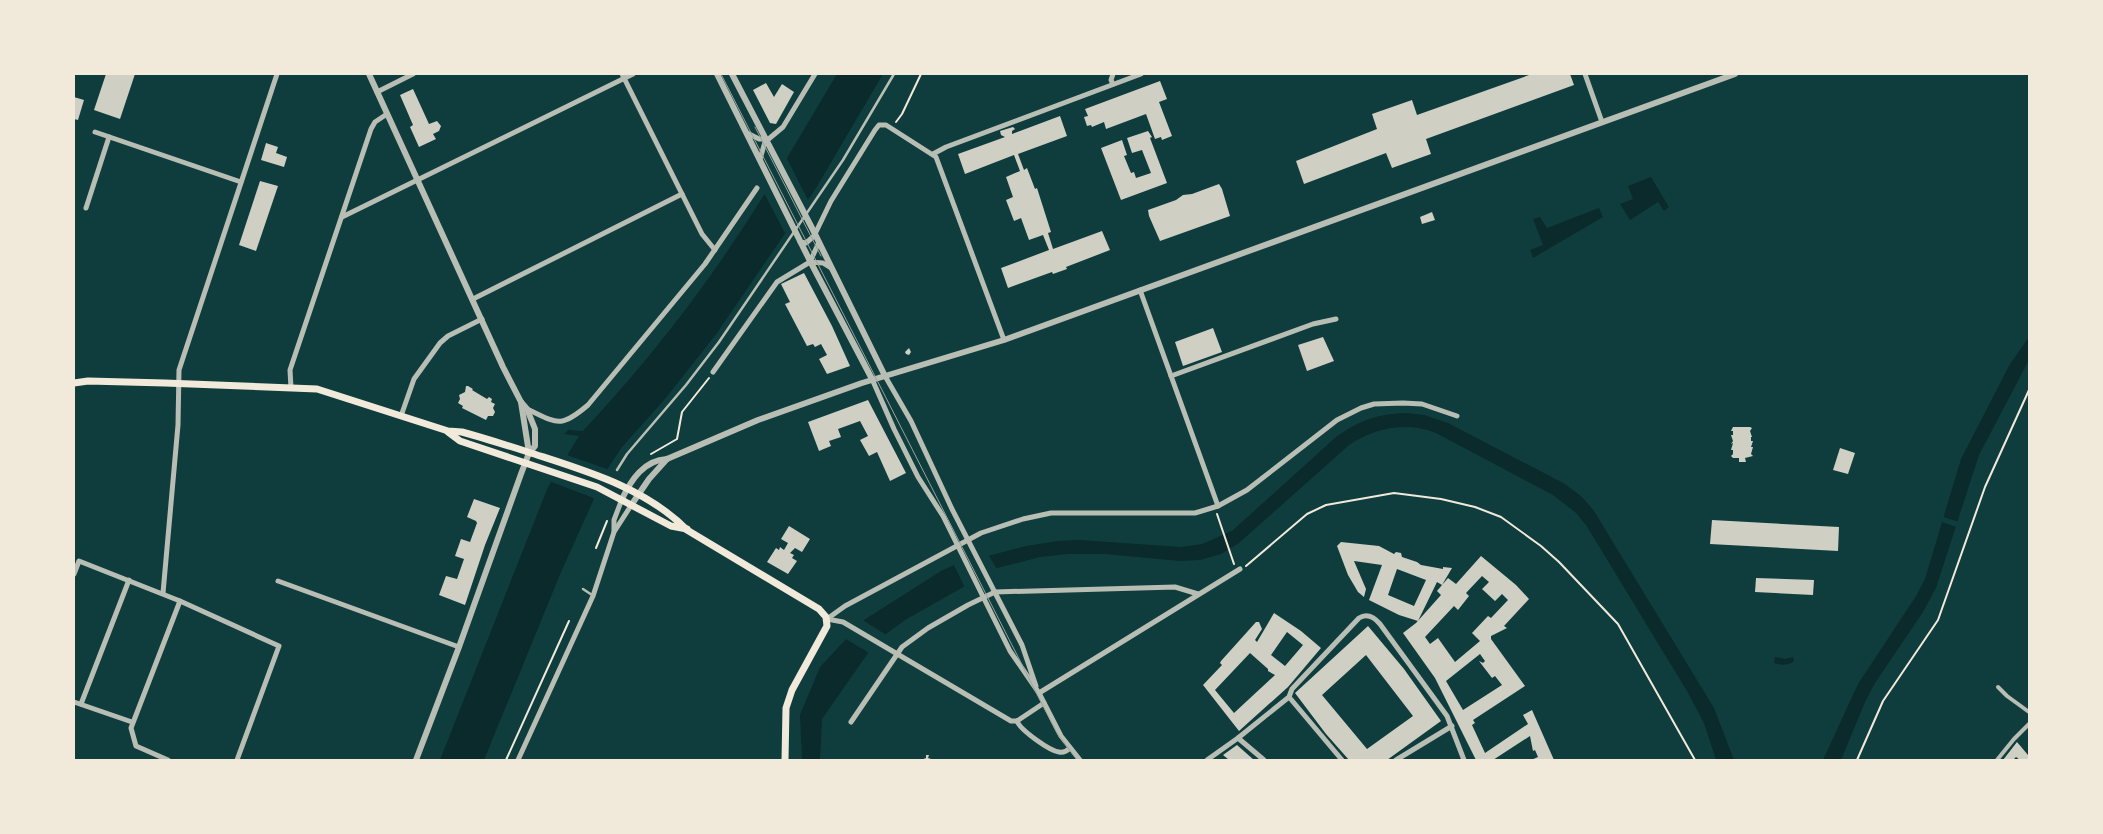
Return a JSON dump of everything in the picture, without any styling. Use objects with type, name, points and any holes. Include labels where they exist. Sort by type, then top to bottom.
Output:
[{"type":"main road","points":[[74,378],[88,381]]},
{"type":"main road","points":[[74,383],[88,381],[291,388],[328,392],[448,431],[462,432],[546,458],[620,485],[676,518],[687,530]]},
{"type":"main road","points":[[448,431],[460,441],[525,462],[618,497],[671,526],[687,530],[820,609],[827,619],[824,632],[792,690],[786,708],[785,760]]},
{"type":"street","points":[[163,593],[177,429],[179,370],[277,74]]},
{"type":"street","points":[[369,74],[521,402],[527,409],[536,436],[534,446],[525,462],[459,647],[416,760]]},
{"type":"street","points":[[377,92],[413,74]]},
{"type":"street","points":[[342,217],[623,76],[633,74]]},
{"type":"street","points":[[717,74],[743,130],[810,262],[879,378],[911,421],[993,590],[1022,645],[1039,693],[1070,748],[1080,760]]},
{"type":"street","points":[[732,74],[814,230],[879,378],[894,429],[918,477],[936,502],[1010,651],[1039,693]]},
{"type":"street","points":[[760,164],[761,152],[767,139],[783,127],[815,74]]},
{"type":"street","points":[[1113,74],[1111,80],[1113,84]]},
{"type":"street","points":[[933,154],[946,147],[1140,74]]},
{"type":"street","points":[[1585,74],[1602,122]]},
{"type":"street","points":[[614,532],[618,497],[645,467],[658,459],[667,459],[758,420],[879,378],[1004,340],[1735,74]]},
{"type":"street","points":[[623,76],[702,234],[715,250]]},
{"type":"street","points":[[291,388],[290,370],[372,126],[377,120],[387,114]]},
{"type":"street","points":[[801,243],[809,242],[833,196],[875,130],[882,124],[892,128],[933,154],[938,161],[1004,340]]},
{"type":"street","points":[[743,130],[756,138],[767,139]]},
{"type":"street","points":[[95,132],[241,182]]},
{"type":"street","points":[[86,208],[109,137]]},
{"type":"street","points":[[527,409],[558,422],[570,419],[584,409],[625,362],[715,250],[757,188]]},
{"type":"street","points":[[473,299],[682,194]]},
{"type":"street","points":[[713,372],[777,282],[810,262],[819,241]]},
{"type":"street","points":[[810,262],[826,264],[832,270]]},
{"type":"street","points":[[1140,290],[1218,506]]},
{"type":"street","points":[[400,416],[414,378],[442,340],[482,319]]},
{"type":"street","points":[[1170,376],[1313,324],[1336,319]]},
{"type":"street","points":[[521,402],[529,453]]},
{"type":"street","points":[[827,619],[845,606],[959,549],[969,540],[1004,524],[1051,513],[1195,513],[1218,506],[1247,490],[1322,431],[1361,408],[1385,403],[1422,404],[1457,416]]},
{"type":"street","points":[[518,760],[593,596],[614,532],[649,478],[667,459]]},
{"type":"street","points":[[74,574],[80,560],[163,593],[279,646],[237,760]]},
{"type":"street","points":[[1039,693],[1238,570]]},
{"type":"street","points":[[81,704],[129,580]]},
{"type":"street","points":[[278,581],[459,647]]},
{"type":"street","points":[[850,722],[896,653],[928,628],[982,594],[993,590],[1175,587],[1198,594]]},
{"type":"street","points":[[168,760],[136,746],[132,734],[132,722],[180,601]]},
{"type":"street","points":[[1206,760],[1238,738],[1289,697],[1292,689],[1359,618],[1364,616],[1372,617],[1380,624],[1425,684],[1452,726],[1464,760]]},
{"type":"street","points":[[827,619],[837,620],[849,625],[1011,721],[1017,721],[1044,703]]},
{"type":"street","points":[[1998,687],[2029,712]]},
{"type":"street","points":[[1289,697],[1342,760]]},
{"type":"street","points":[[74,702],[132,722]]},
{"type":"street","points":[[1017,721],[1023,730],[1056,752],[1064,752],[1070,748]]},
{"type":"street","points":[[1997,760],[2029,724]]},
{"type":"street","points":[[1396,760],[1452,726]]},
{"type":"street","points":[[1238,738],[1264,760]]},
{"type":"lane","points":[[618,470],[627,454],[686,385],[719,342],[843,160],[894,74]]},
{"type":"lane","points":[[583,589],[593,596]]},
{"type":"path","points":[[892,128],[902,114],[921,74]]},
{"type":"path","points":[[677,439],[682,412],[713,372]]},
{"type":"path","points":[[1857,760],[1883,702],[1938,620],[1985,487],[2029,390]]},
{"type":"path","points":[[1218,506],[1217,515],[1238,570],[1248,565],[1307,514],[1326,506],[1394,493],[1441,499],[1475,507],[1501,517],[1559,562],[1618,624],[1695,760]]},
{"type":"path","points":[[596,548],[609,515]]},
{"type":"path","points":[[506,760],[569,621]]},
{"type":"water","points":[[837,74],[883,74],[816,188],[717,333],[665,399],[622,447],[608,468],[561,572],[484,760],[440,760],[548,487],[579,436],[564,434],[568,430],[583,431],[642,364],[684,312],[753,213]]},
{"type":"water","points":[[1651,177],[1669,207],[1664,211],[1658,202],[1630,220],[1620,204],[1633,199],[1628,186]]},
{"type":"water","points":[[1599,208],[1603,217],[1533,258],[1530,250],[1543,245],[1533,219],[1540,217],[1547,228]]},
{"type":"water","points":[[2029,337],[2029,360],[1979,455],[1936,588],[1923,612],[1875,683],[1841,760],[1823,760],[1858,684],[1916,596],[1925,579],[1961,459],[2010,364]]},
{"type":"water","points":[[1407,413],[1424,415],[1448,423],[1565,484],[1582,497],[1594,511],[1714,708],[1734,760],[1716,760],[1704,723],[1687,691],[1586,525],[1575,512],[1553,495],[1436,433],[1414,427],[1402,427],[1369,434],[1349,445],[1239,543],[1221,554],[1200,560],[1180,561],[1105,554],[1068,554],[1040,557],[997,568],[905,620],[886,634],[868,653],[822,719],[820,760],[802,760],[800,715],[820,667],[864,620],[941,571],[954,565],[1026,546],[1058,541],[1080,540],[1181,547],[1202,544],[1232,531],[1345,431],[1369,419]]},
{"type":"water","points":[[1775,657],[1785,659],[1793,657],[1794,661],[1782,665],[1777,664],[1774,663]]},
{"type":"pier","points":[[785,155],[809,202],[786,235],[763,191]]},
{"type":"pier","points":[[564,454],[610,470],[596,499],[549,481]]},
{"type":"pier","points":[[1940,516],[1959,522],[1957,527],[1939,521]]},
{"type":"pier","points":[[988,554],[998,571],[966,590],[953,563]]},
{"type":"pier","points":[[861,619],[888,636],[871,654],[844,638]]},
{"type":"building","points":[[106,74],[135,74],[120,119],[94,110]]},
{"type":"building","points":[[1532,74],[1570,74],[1574,85],[1426,139],[1431,154],[1392,168],[1386,153],[1304,184],[1296,161],[1377,129],[1372,114],[1412,100],[1417,115]]},
{"type":"building","points":[[1160,81],[1167,99],[1159,102],[1172,136],[1162,140],[1161,137],[1155,139],[1146,114],[1106,129],[1104,122],[1092,127],[1091,125],[1087,126],[1084,117],[1088,116],[1085,109]]},
{"type":"building","points":[[766,83],[774,97],[782,84],[794,92],[776,124],[770,123],[753,90]]},
{"type":"building","points":[[413,89],[429,124],[437,121],[441,126],[439,131],[433,134],[436,139],[419,147],[410,127],[413,125],[400,95]]},
{"type":"building","points":[[74,97],[84,100],[78,120],[74,119]]},
{"type":"building","points":[[1060,116],[1067,136],[1018,154],[1024,170],[1027,168],[1035,189],[1037,188],[1051,232],[1048,233],[1053,249],[1102,231],[1110,250],[1066,267],[1067,269],[1053,274],[1052,272],[1008,288],[1001,268],[1049,250],[1043,235],[1029,240],[1021,218],[1014,221],[1006,200],[1013,197],[1006,177],[1020,171],[1014,155],[965,174],[958,154],[1005,137],[1001,135],[1000,131],[1013,127],[1015,129],[1012,131],[1012,134]]},
{"type":"building","points":[[1148,131],[1152,137],[1150,138],[1167,183],[1121,200],[1101,148],[1122,140],[1127,155],[1124,156],[1131,173],[1134,172],[1136,178],[1151,173],[1142,150],[1132,153],[1127,138]]},
{"type":"building","points":[[266,143],[278,147],[276,153],[287,157],[284,167],[261,160]]},
{"type":"building","points":[[260,181],[278,186],[256,251],[239,245]]},
{"type":"building","points":[[1219,184],[1230,216],[1160,241],[1148,210],[1176,200],[1183,195],[1192,194]]},
{"type":"building","points":[[1432,212],[1435,220],[1422,224],[1420,217]]},
{"type":"building","points":[[804,273],[832,326],[850,366],[827,374],[819,359],[827,355],[821,344],[815,347],[813,344],[807,346],[785,304],[790,302],[781,284]]},
{"type":"building","points":[[1213,328],[1222,352],[1183,366],[1175,342]]},
{"type":"building","points":[[1323,337],[1334,361],[1307,371],[1298,345]]},
{"type":"building","points":[[909,348],[911,352],[909,355],[905,352]]},
{"type":"building","points":[[466,386],[487,399],[489,397],[492,399],[491,402],[495,404],[493,416],[488,416],[486,420],[462,408],[463,406],[458,403],[459,395],[465,392]]},
{"type":"building","points":[[868,400],[906,473],[890,481],[877,452],[869,456],[860,440],[868,436],[860,421],[838,429],[841,437],[829,441],[831,446],[819,451],[808,422]]},
{"type":"building","points":[[1733,427],[1752,428],[1750,431],[1751,441],[1753,441],[1751,454],[1753,456],[1745,458],[1746,462],[1739,462],[1739,458],[1731,456],[1733,454],[1733,450],[1731,450],[1733,441],[1731,435],[1733,435],[1733,431],[1731,431]]},
{"type":"building","points":[[1840,448],[1855,453],[1848,474],[1833,470]]},
{"type":"building","points":[[474,499],[500,508],[485,545],[465,605],[439,595],[446,576],[457,579],[464,559],[455,556],[461,539],[470,542],[477,523],[467,517]]},
{"type":"building","points":[[1712,520],[1839,527],[1838,551],[1710,544]]},
{"type":"building","points":[[789,526],[810,539],[802,552],[795,548],[790,553],[794,555],[792,558],[797,561],[788,574],[767,562],[776,548],[779,550],[780,547],[784,550],[788,543],[781,539]]},
{"type":"building","points":[[1341,542],[1379,546],[1394,554],[1396,552],[1401,553],[1402,557],[1421,565],[1443,569],[1443,567],[1452,568],[1442,585],[1448,578],[1456,584],[1481,556],[1516,585],[1529,599],[1504,626],[1507,628],[1491,636],[1491,639],[1525,686],[1473,720],[1475,723],[1472,725],[1485,753],[1528,724],[1523,715],[1532,710],[1554,760],[1531,760],[1538,757],[1535,750],[1533,751],[1530,736],[1493,760],[1476,760],[1435,678],[1403,633],[1418,621],[1399,615],[1369,600],[1382,565],[1354,561],[1366,589],[1364,597],[1358,592],[1348,575],[1337,546]],"holes":[[[1397,569],[1426,580],[1414,606],[1388,595]],[[1482,576],[1489,582],[1482,589],[1495,601],[1502,594],[1508,600],[1491,618],[1488,616],[1472,633],[1480,641],[1455,662],[1438,638],[1430,644],[1425,637],[1454,606],[1458,610],[1469,596],[1466,593]],[[1437,582],[1442,585],[1437,591],[1441,595],[1418,620]],[[1480,654],[1485,661],[1483,663],[1479,661],[1492,678],[1495,676],[1502,685],[1463,710],[1446,681]]]},
{"type":"building","points":[[1756,578],[1814,580],[1813,595],[1755,592]]},
{"type":"building","points":[[1274,613],[1301,631],[1321,648],[1288,687],[1239,731],[1203,685],[1222,665],[1221,661],[1256,622],[1259,622],[1262,629],[1255,640],[1257,642]],"holes":[[[1287,632],[1303,645],[1285,666],[1271,655]],[[1250,653],[1268,671],[1275,675],[1234,713],[1215,690]]]},
{"type":"building","points":[[1368,626],[1404,669],[1441,721],[1387,760],[1349,760],[1326,734],[1295,693]],"holes":[[[1366,655],[1413,716],[1367,749],[1322,695]]]},
{"type":"building","points":[[2017,742],[2028,755],[2029,760],[2020,760],[2016,757],[2013,760],[2003,760]]},
{"type":"building","points":[[1237,745],[1254,760],[1229,760],[1223,755]]},
{"type":"building","points":[[926,755],[929,755],[928,758],[934,760],[921,760],[926,758]]},
{"type":"tram line","points":[[721,74],[1057,733],[1077,760]]},
{"type":"tram line","points":[[755,127],[821,256]]}]
